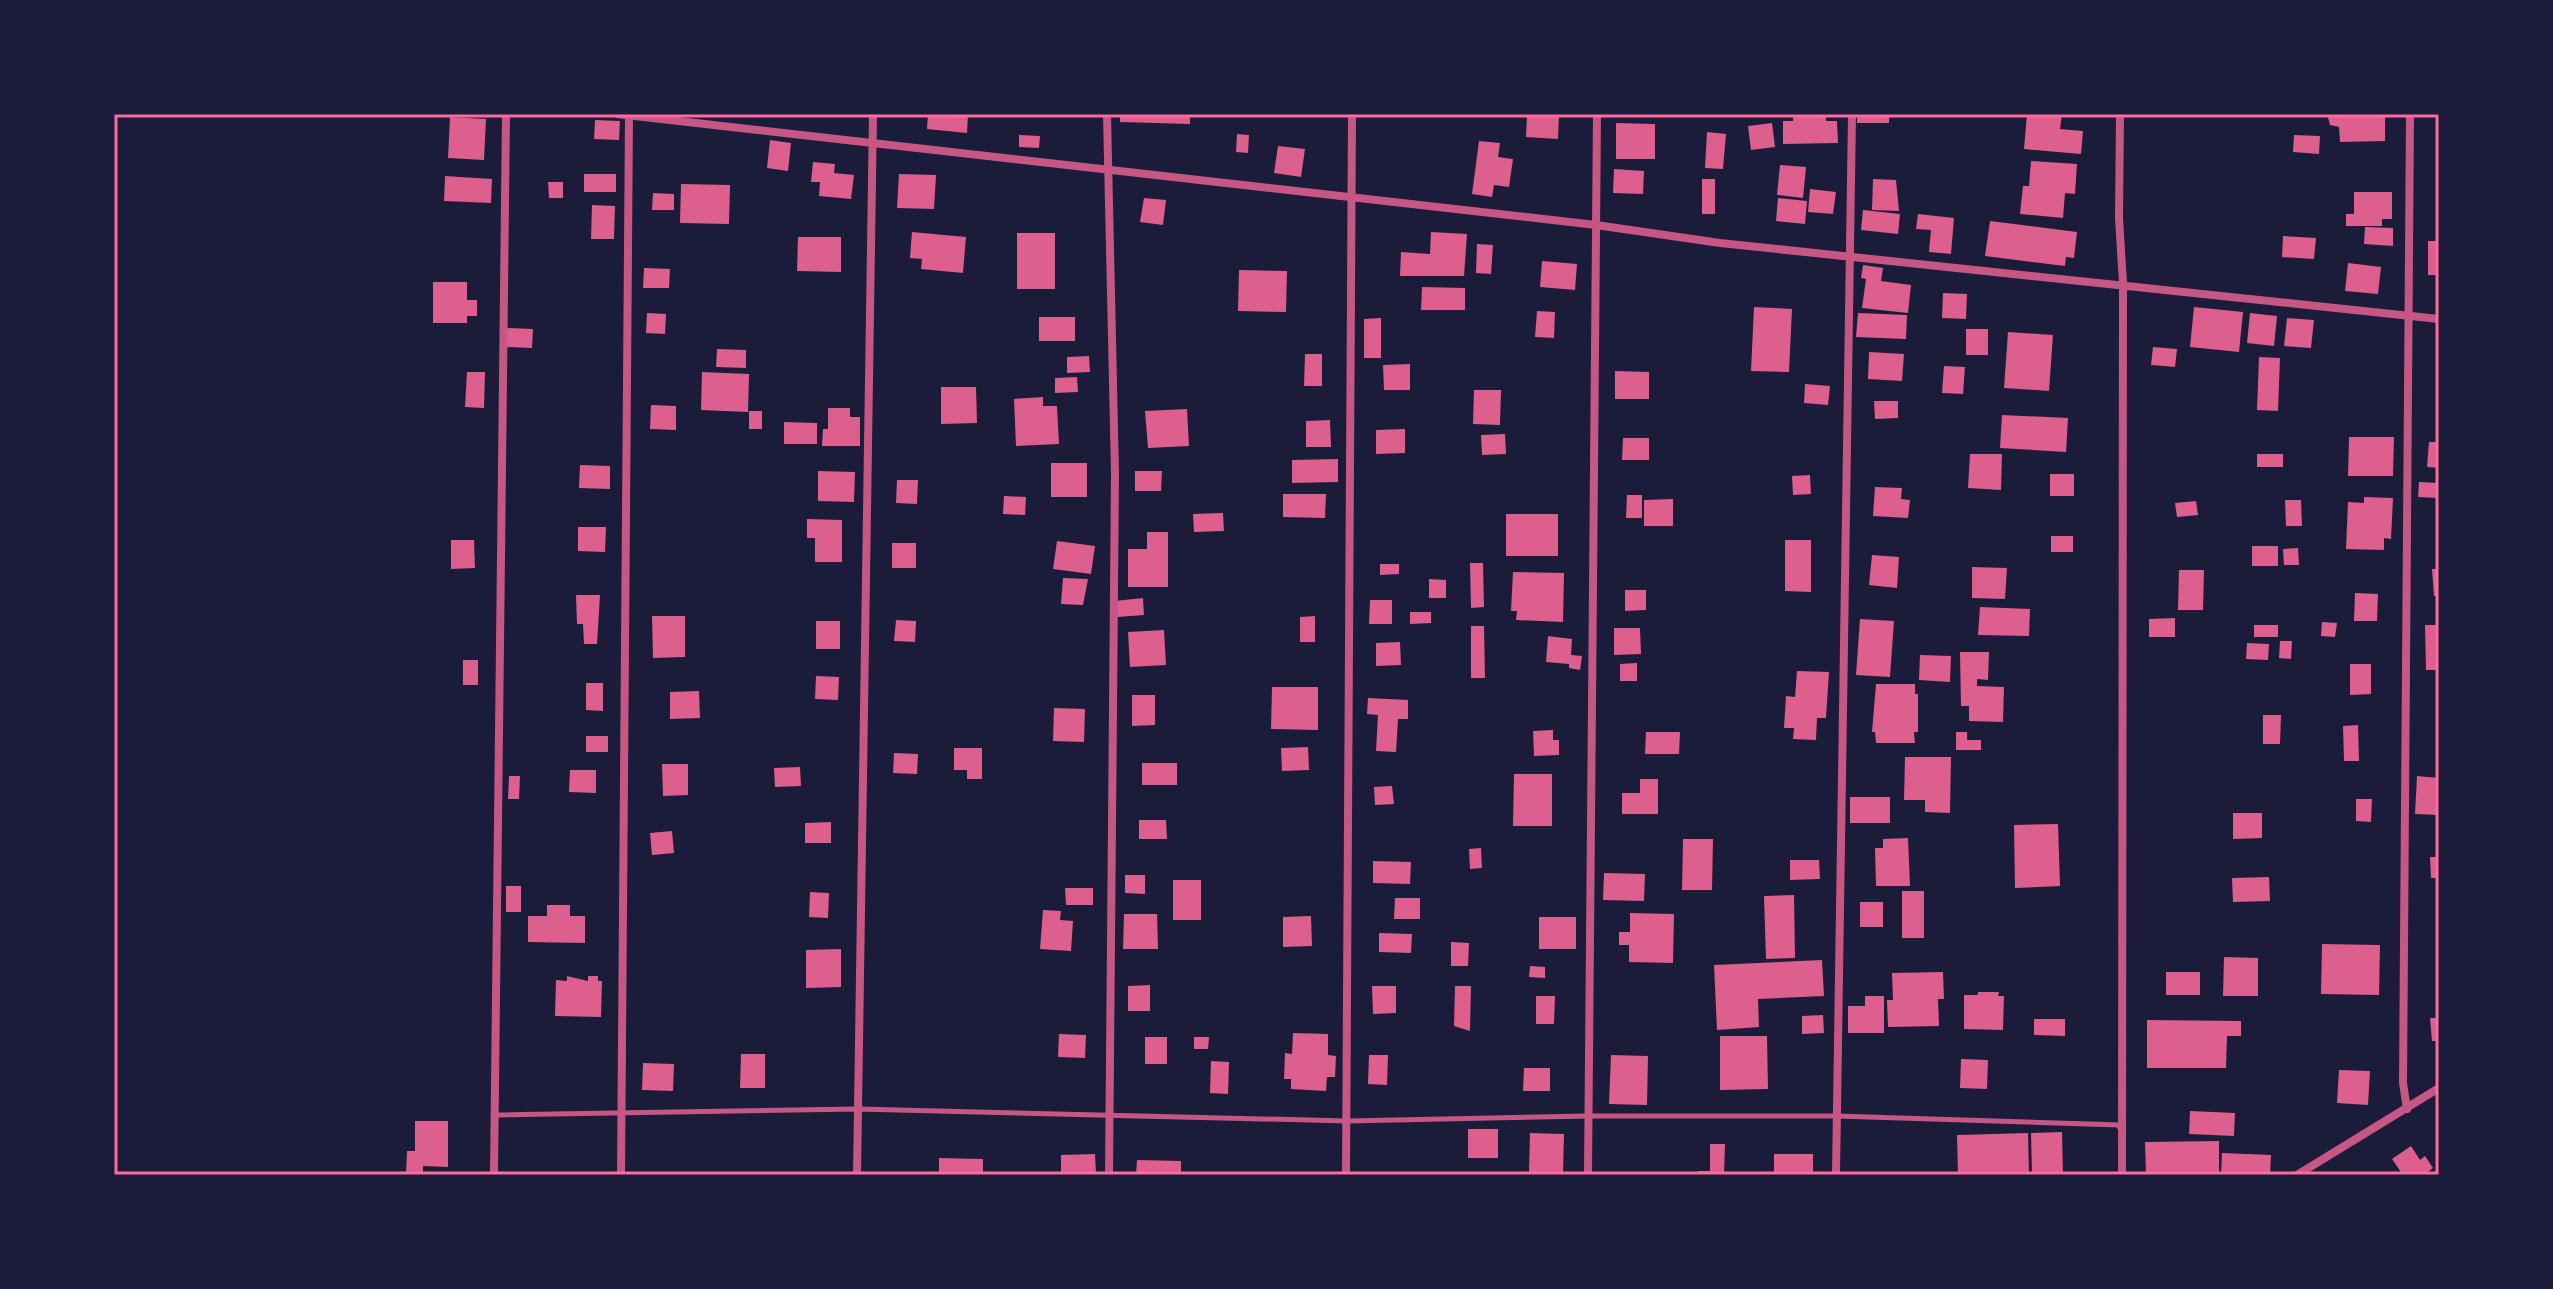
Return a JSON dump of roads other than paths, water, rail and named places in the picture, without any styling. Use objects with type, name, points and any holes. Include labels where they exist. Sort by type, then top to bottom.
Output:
[{"type":"street","points":[[494,1174],[492,1115],[506,114]]},
{"type":"street","points":[[617,114],[872,140],[1596,225],[1720,243],[1852,254],[2439,319]]},
{"type":"street","points":[[857,1175],[873,114]]},
{"type":"street","points":[[1107,114],[1115,473],[1109,1175]]},
{"type":"street","points":[[1346,1175],[1352,114]]},
{"type":"street","points":[[1588,1175],[1597,114]]},
{"type":"street","points":[[1836,1175],[1852,114]]},
{"type":"street","points":[[2120,114],[2119,218],[2123,283],[2122,1175]]},
{"type":"street","points":[[2407,1109],[2403,1083],[2410,114]]},
{"type":"street","points":[[621,1175],[626,885],[629,116]]},
{"type":"street","points":[[2297,1175],[2439,1088]]},
{"type":"lane","points":[[492,1115],[858,1109],[1347,1121],[1588,1116],[1837,1116],[2121,1125],[2118,1128]]}]
